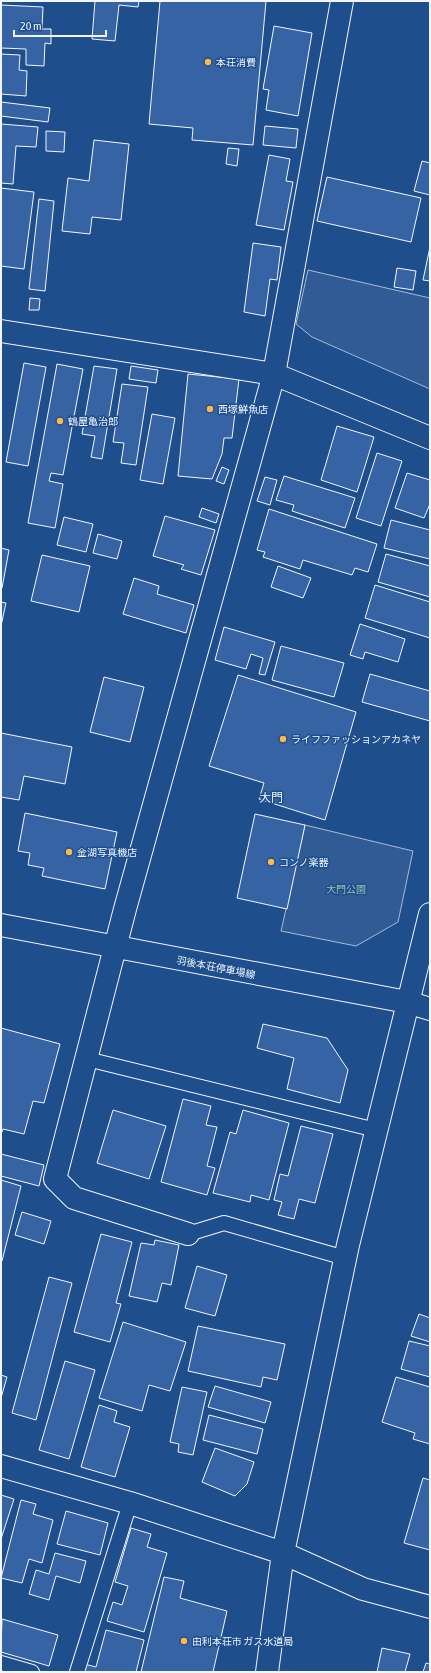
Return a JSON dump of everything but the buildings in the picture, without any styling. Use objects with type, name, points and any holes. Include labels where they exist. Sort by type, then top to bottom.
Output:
[{"type":"street","points":[[188,1234],[74,1198],[55,1179],[115,948],[274,374],[342,1]]},
{"type":"street","points":[[1,331],[274,374],[430,438]]},
{"type":"street","points":[[267,1672],[283,1553],[345,1258],[407,1002],[430,914]]},
{"type":"street","name":"羽後本荘停車場線","points":[[1,925],[115,948],[407,1002],[430,1009]]},
{"type":"street","points":[[1,1466],[130,1503],[283,1553],[363,1589],[430,1607]]},
{"type":"lane","points":[[87,1059],[376,1130]]},
{"type":"lane","points":[[188,1234],[224,1223],[345,1258]]},
{"type":"lane","points":[[77,1672],[130,1503]]},
{"type":"lane","points":[[1,1663],[32,1672]]},
{"type":"green space","points":[[308,270],[430,298],[430,389],[312,337],[296,324]]},
{"type":"green space","name":"大門公園","points":[[305,825],[413,851],[398,922],[356,946],[281,931]]},
{"type":"place","name":"本荘消費","points":[[208,62]]},
{"type":"place","name":"西塚鮮魚店","points":[[210,409]]},
{"type":"place","name":"鶴屋亀治郎","points":[[60,421]]},
{"type":"place","name":"ライフファッションアカネヤ","points":[[283,739]]},
{"type":"place","name":"金湖写真機店","points":[[69,852]]},
{"type":"place","name":"コンノ楽器","points":[[271,862]]},
{"type":"place","name":"由利本荘市 ガス水道局","points":[[184,1641]]},
{"type":"district","name":"大門","points":[[271,798]]}]
